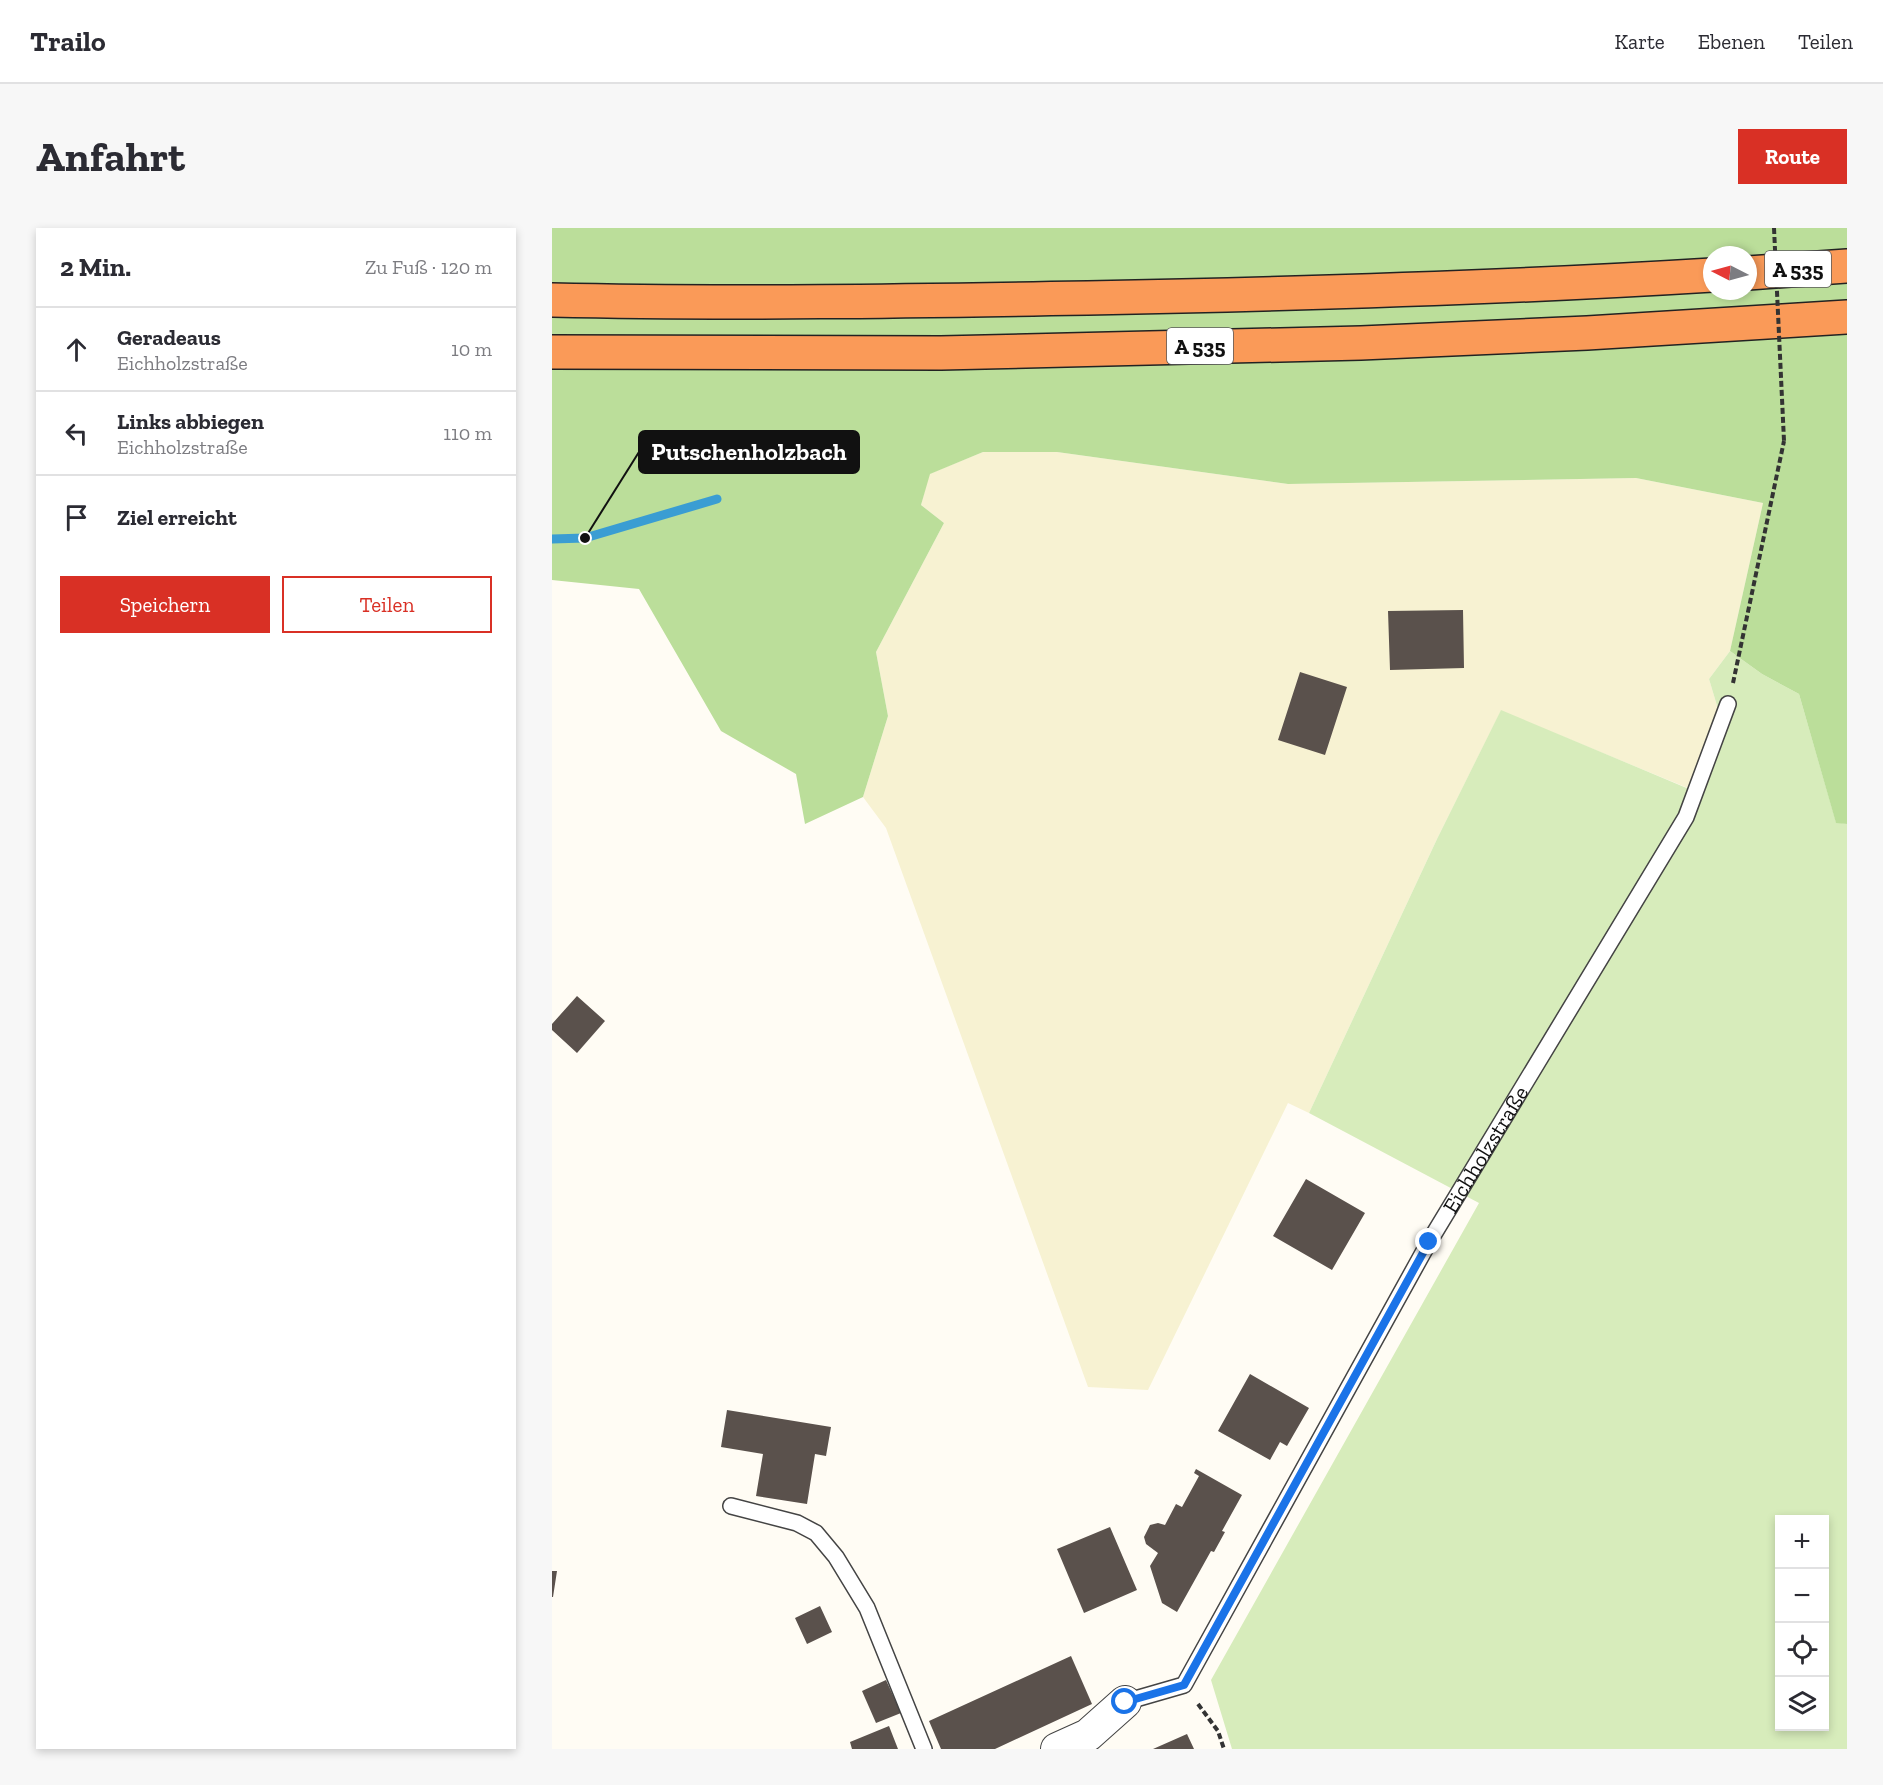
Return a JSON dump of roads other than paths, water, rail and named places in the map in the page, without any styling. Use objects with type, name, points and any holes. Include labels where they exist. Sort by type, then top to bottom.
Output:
[{"type":"highway","name":"A 535","points":[[1757,272],[1847,266]]},
{"type":"highway","name":"A 535","points":[[552,300],[943,300],[1364,292],[1703,276]]},
{"type":"highway","name":"A 535","points":[[552,352],[941,353],[1361,343],[1847,317]]},
{"type":"street","points":[[1057,1749],[1088,1735],[1125,1702]]},
{"type":"lane","name":"Eichholzstraße","points":[[1125,1702],[1184,1685],[1429,1242],[1686,817],[1728,704]]},
{"type":"lane","points":[[730,1506],[797,1522],[816,1533],[836,1557],[867,1608],[924,1749]]},
{"type":"waterway","points":[[552,539],[585,538],[717,499]]},
{"type":"place","name":"Putschenholzbach","points":[[585,538]]}]
